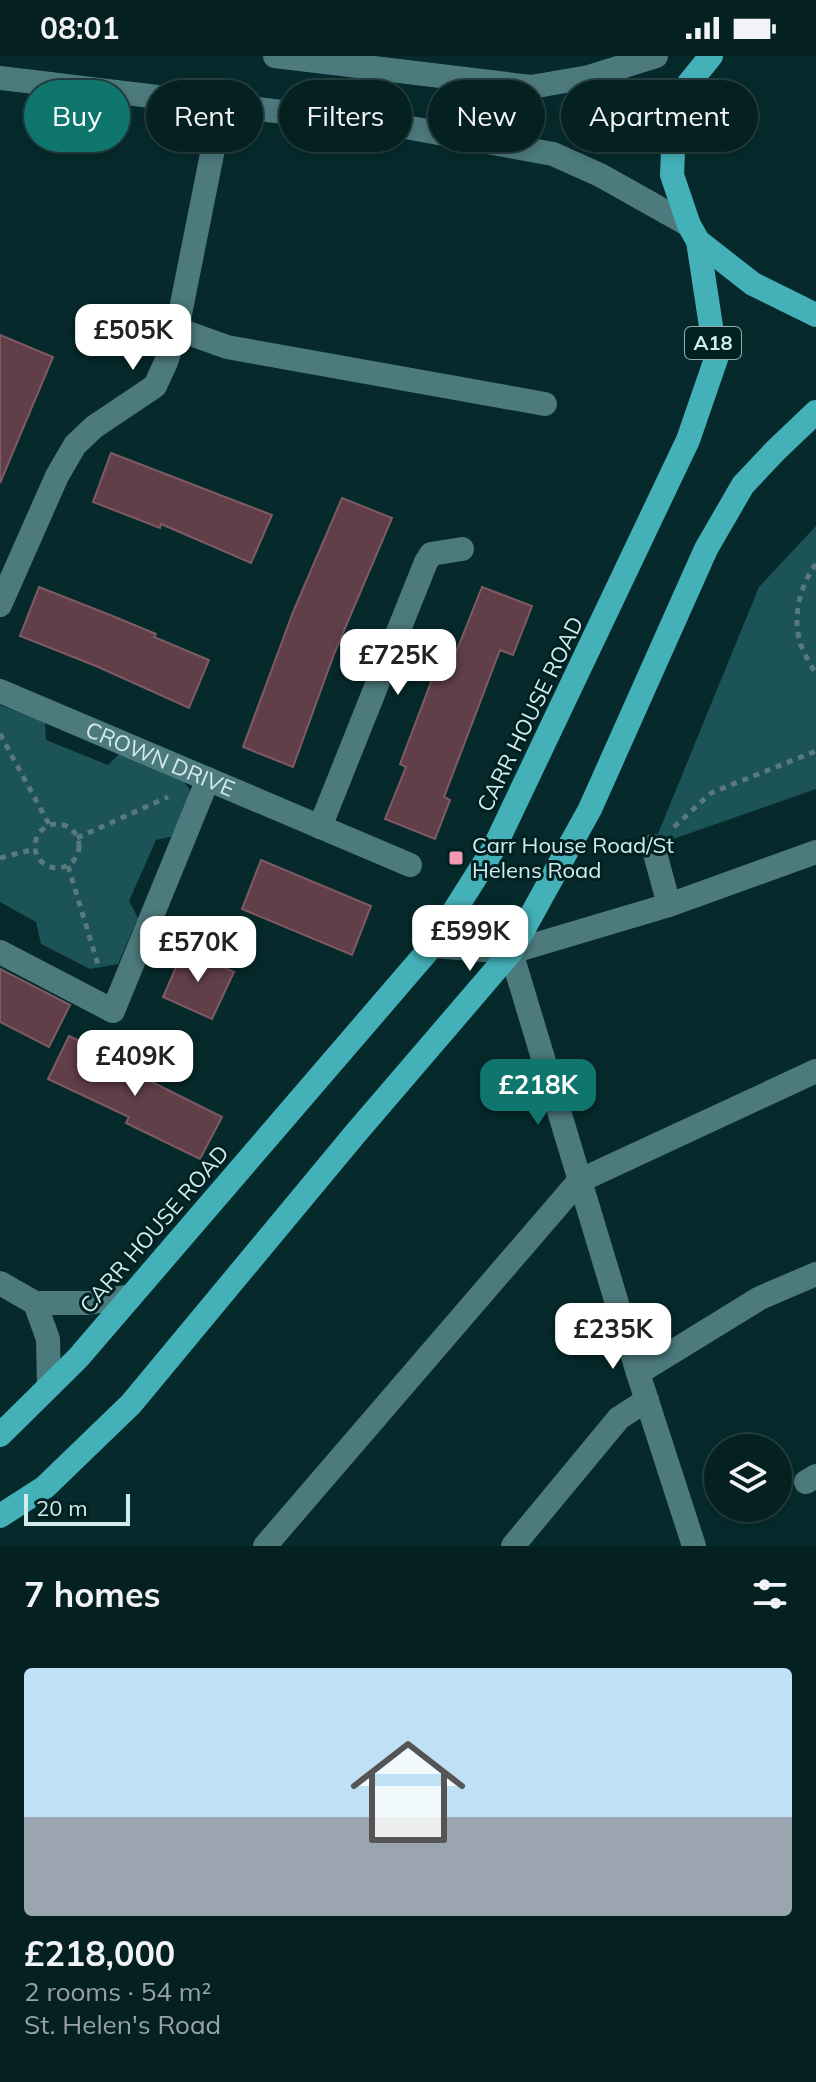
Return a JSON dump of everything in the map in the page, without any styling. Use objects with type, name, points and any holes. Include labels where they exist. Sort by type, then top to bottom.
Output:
[{"type":"highway","name":"CARR HOUSE ROAD","points":[[0,1435],[78,1358],[432,946],[494,848],[688,440],[716,359],[694,233],[672,175],[674,128],[689,83],[711,56]]},
{"type":"highway","points":[[694,233],[753,284],[816,315]]},
{"type":"highway","points":[[0,1516],[45,1487],[131,1404],[511,952],[590,809],[706,549],[743,485],[816,412]]},
{"type":"highway","points":[[776,450],[816,432]]},
{"type":"street","points":[[275,56],[531,87],[589,77],[656,56]]},
{"type":"street","points":[[0,78],[146,95]]},
{"type":"street","points":[[263,109],[400,126],[553,154],[600,175],[694,233]]},
{"type":"street","points":[[0,605],[57,476],[75,445],[94,427],[155,386],[177,329],[212,152]]},
{"type":"street","points":[[177,329],[227,347],[545,404]]},
{"type":"street","points":[[320,827],[426,562],[431,554],[462,549]]},
{"type":"street","name":"CROWN DRIVE","points":[[0,691],[410,865]]},
{"type":"street","points":[[0,952],[113,1011],[208,779]]},
{"type":"street","points":[[653,846],[669,905]]},
{"type":"street","points":[[432,946],[511,952],[669,905],[816,852]]},
{"type":"street","points":[[511,952],[638,1373],[694,1546]]},
{"type":"street","points":[[265,1546],[579,1181],[816,1071]]},
{"type":"street","points":[[638,1373],[760,1298],[816,1274]]},
{"type":"street","points":[[0,1283],[35,1303],[88,1303],[131,1296]]},
{"type":"street","points":[[35,1303],[48,1339],[49,1386]]},
{"type":"street","points":[[513,1546],[619,1418],[647,1400]]},
{"type":"path","points":[[816,564],[800,597],[796,618],[799,641],[816,674]]},
{"type":"path","points":[[0,734],[50,826]]},
{"type":"path","points":[[653,846],[711,793],[816,751]]},
{"type":"path","points":[[77,838],[208,779]]},
{"type":"path","points":[[63,825],[77,838],[79,853],[68,866],[50,868],[38,858],[35,849],[38,836],[50,826],[63,825]]},
{"type":"path","points":[[0,858],[35,849]]},
{"type":"path","points":[[68,866],[113,1011]]},
{"type":"shaded area","points":[[816,526],[816,789],[653,846],[759,587]]},
{"type":"shaded area","points":[[0,705],[45,722],[46,740],[108,765],[122,751],[181,777],[191,792],[174,836],[156,840],[129,901],[138,918],[118,964],[90,969],[41,944],[36,922],[0,902]]},
{"type":"building","points":[[0,335],[53,357],[0,483]]},
{"type":"building","points":[[111,453],[272,515],[251,563],[161,524],[160,528],[93,502]]},
{"type":"building","points":[[342,498],[392,518],[334,654],[293,767],[243,747],[293,612]]},
{"type":"building","points":[[39,587],[156,634],[154,637],[209,660],[189,708],[20,636]]},
{"type":"building","points":[[482,587],[532,606],[513,655],[500,650],[444,797],[450,800],[435,839],[385,819],[406,767],[400,764],[445,645],[457,650]]},
{"type":"building","points":[[261,860],[371,906],[352,955],[242,909]]},
{"type":"building","points":[[184,949],[234,972],[212,1019],[163,997]]},
{"type":"building","points":[[0,969],[70,1005],[49,1047],[0,1022]]},
{"type":"building","points":[[69,1036],[129,1064],[126,1069],[222,1117],[200,1159],[126,1123],[129,1117],[48,1079]]},
{"type":"place","name":"Carr House Road/St Helens Road","points":[[456,858]]}]
